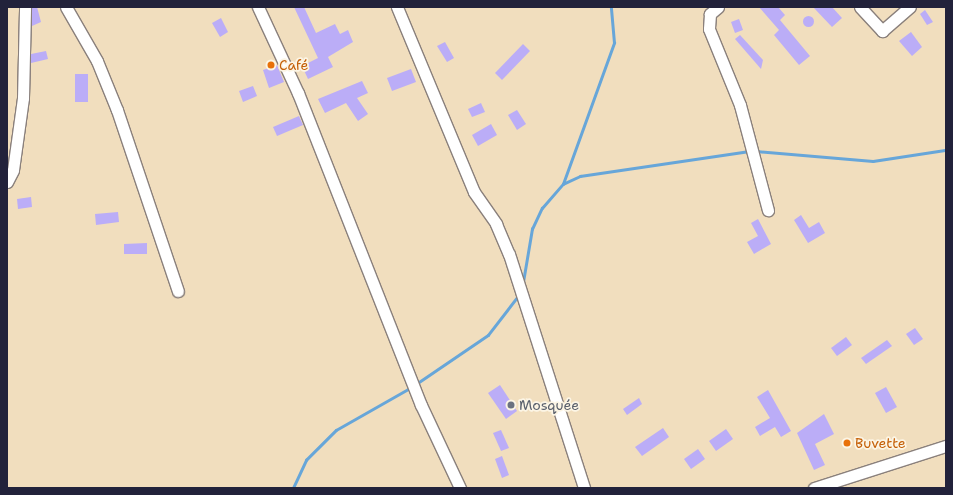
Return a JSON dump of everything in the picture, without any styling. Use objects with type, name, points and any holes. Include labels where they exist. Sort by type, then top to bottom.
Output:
[{"type":"street","points":[[7,182],[13,170],[23,98],[25,7]]},
{"type":"street","points":[[66,7],[97,61],[118,110],[178,292]]},
{"type":"street","points":[[258,7],[300,100],[421,405],[460,488]]},
{"type":"street","points":[[397,7],[474,192],[496,224],[509,254],[584,488]]},
{"type":"street","points":[[718,7],[710,14],[709,30],[740,105],[768,210]]},
{"type":"street","points":[[860,7],[882,31],[910,7]]},
{"type":"street","points":[[814,488],[946,446]]},
{"type":"building","points":[[32,7],[37,7],[41,22],[32,26]]},
{"type":"building","points":[[294,7],[304,7],[316,33],[335,24],[340,34],[348,30],[353,42],[328,57],[333,67],[308,79],[302,66],[318,58]]},
{"type":"building","points":[[759,7],[778,7],[785,15],[780,20],[810,56],[799,65],[774,35],[779,30]]},
{"type":"building","points":[[813,7],[832,7],[842,18],[832,27]]},
{"type":"building","points":[[925,10],[933,22],[927,25],[920,14]]},
{"type":"building","points":[[808,15],[812,17],[814,21],[812,25],[808,27],[804,25],[802,21],[804,17]]},
{"type":"building","points":[[221,18],[228,32],[220,37],[212,23]]},
{"type":"building","points":[[739,19],[743,30],[735,33],[731,22]]},
{"type":"building","points":[[911,32],[922,47],[912,56],[899,41]]},
{"type":"building","points":[[740,35],[763,60],[761,69],[735,39]]},
{"type":"building","points":[[445,42],[454,58],[447,62],[437,46]]},
{"type":"building","points":[[523,44],[530,51],[502,80],[495,73]]},
{"type":"building","points":[[46,51],[48,59],[31,63],[31,54]]},
{"type":"building","points":[[277,65],[284,82],[269,88],[263,70]]},
{"type":"building","points":[[411,69],[416,82],[392,91],[387,78]]},
{"type":"building","points":[[75,74],[88,74],[88,102],[75,102]]},
{"type":"building","points":[[362,81],[368,93],[357,98],[368,114],[358,121],[346,103],[325,113],[318,99]]},
{"type":"building","points":[[253,86],[257,96],[243,102],[239,91]]},
{"type":"building","points":[[481,103],[485,112],[472,117],[468,109]]},
{"type":"building","points":[[517,110],[526,124],[517,130],[508,115]]},
{"type":"building","points":[[299,116],[303,125],[277,136],[273,127]]},
{"type":"building","points":[[491,124],[497,135],[478,146],[472,135]]},
{"type":"building","points":[[31,197],[32,207],[18,209],[17,199]]},
{"type":"building","points":[[118,212],[119,222],[96,225],[95,214]]},
{"type":"building","points":[[801,215],[809,228],[819,222],[825,233],[808,243],[794,220]]},
{"type":"building","points":[[758,219],[771,244],[754,254],[747,242],[758,236],[751,223]]},
{"type":"building","points":[[147,243],[147,254],[124,254],[124,244]]},
{"type":"building","points":[[915,328],[923,339],[914,345],[906,334]]},
{"type":"building","points":[[846,337],[852,345],[837,356],[831,348]]},
{"type":"building","points":[[887,340],[892,346],[866,364],[861,358]]},
{"type":"building","points":[[500,385],[517,411],[506,419],[488,393]]},
{"type":"building","points":[[886,387],[897,407],[886,413],[875,393]]},
{"type":"building","points":[[768,390],[791,431],[781,437],[775,427],[760,436],[755,427],[770,418],[757,397]]},
{"type":"building","points":[[639,398],[642,404],[627,415],[623,409]]},
{"type":"building","points":[[824,414],[834,434],[815,444],[825,465],[814,470],[797,433]]},
{"type":"building","points":[[663,428],[669,437],[642,456],[635,447]]},
{"type":"building","points":[[726,429],[733,439],[716,451],[709,441]]},
{"type":"building","points":[[501,430],[509,448],[501,451],[493,433]]},
{"type":"building","points":[[698,449],[705,459],[691,469],[684,459]]},
{"type":"building","points":[[502,456],[509,475],[502,478],[495,459]]},
{"type":"waterway","points":[[563,184],[614,43],[611,7]]},
{"type":"waterway","points":[[756,151],[873,161],[946,150]]},
{"type":"waterway","points":[[523,282],[532,229],[542,208],[563,184],[580,176],[749,151]]},
{"type":"waterway","points":[[416,384],[488,335],[518,296]]},
{"type":"waterway","points":[[293,488],[306,460],[336,430],[410,388]]},
{"type":"place","name":"Café","points":[[271,65]]},
{"type":"place","name":"Mosquée","points":[[511,405]]},
{"type":"place","name":"Buvette","points":[[847,443]]}]
